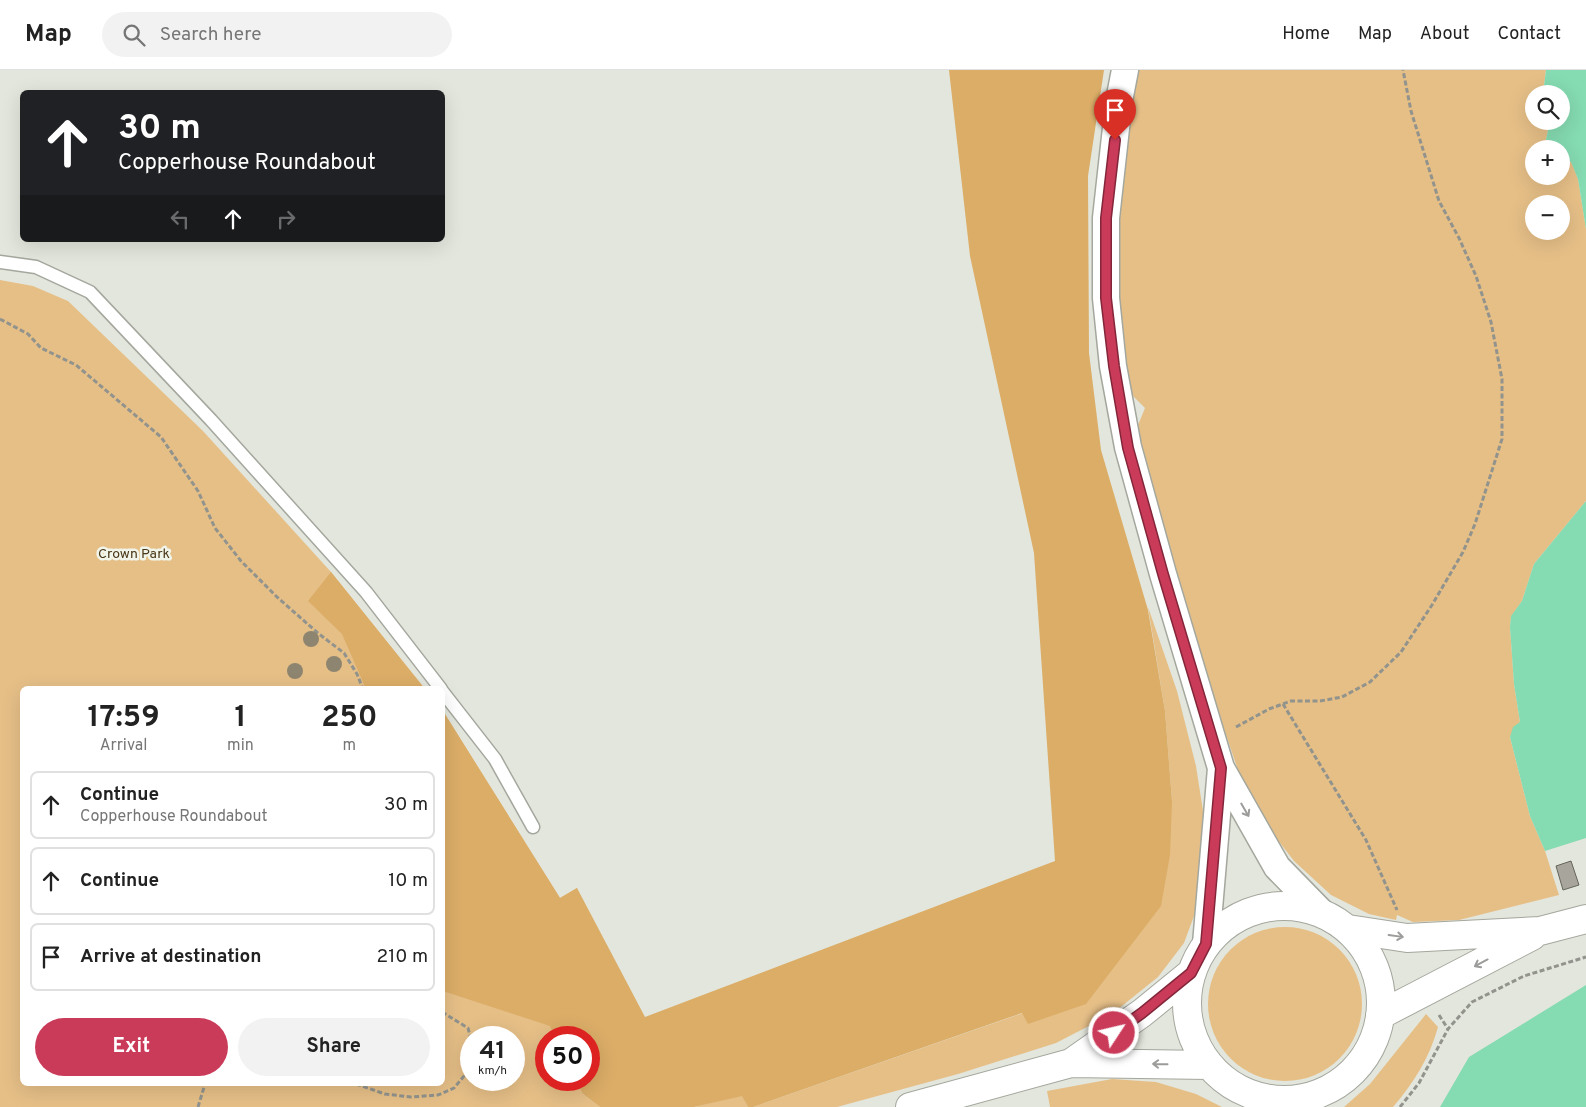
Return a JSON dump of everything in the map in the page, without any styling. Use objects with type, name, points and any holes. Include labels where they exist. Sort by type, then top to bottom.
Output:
[{"type":"main road","points":[[1290,906],[1321,912],[1348,929],[1368,954],[1380,984],[1380,1015],[1371,1046],[1352,1072],[1326,1090],[1303,1097],[1295,1099],[1263,1098],[1233,1086],[1208,1065],[1193,1037],[1187,1005],[1191,973],[1206,944],[1229,922],[1258,909],[1290,906]]},
{"type":"main road","points":[[1348,929],[1407,938],[1540,931],[1586,919]]},
{"type":"main road","points":[[1380,1015],[1540,931]]},
{"type":"main road","points":[[1071,1062],[1142,1013],[1191,973]]},
{"type":"main road","points":[[910,1107],[1071,1062],[1208,1065]]},
{"type":"street","points":[[1125,70],[1119,101],[1106,218],[1106,298],[1114,366],[1128,448],[1163,574],[1221,768],[1277,867],[1321,912]]},
{"type":"street","points":[[1206,944],[1221,768]]},
{"type":"lane","points":[[0,262],[36,267],[90,292],[211,420],[360,584],[439,686]]},
{"type":"lane","points":[[445,694],[495,759],[533,828]]},
{"type":"path","points":[[1211,733],[1235,727],[1269,709],[1291,701],[1320,701],[1342,697],[1370,682],[1401,652],[1432,605],[1463,552],[1475,524],[1502,439],[1502,379],[1491,322],[1472,268],[1459,238],[1439,201],[1411,111],[1403,70]]},
{"type":"path","points":[[0,318],[28,334],[41,348],[76,365],[160,437],[198,491],[215,528],[241,561],[277,597],[344,653],[362,686]]},
{"type":"path","points":[[1283,704],[1366,840]]},
{"type":"path","points":[[1400,1107],[1419,1083],[1448,1029],[1472,1002],[1524,976],[1586,957]]},
{"type":"path","points":[[445,1014],[465,1026]]},
{"type":"path","points":[[362,1086],[385,1094],[411,1098],[438,1095],[454,1088],[460,1081]]},
{"type":"path","points":[[198,1107],[204,1086]]},
{"type":"green space","points":[[1132,70],[1546,70],[1544,85],[1525,85],[1525,130],[1548,130],[1546,140],[1525,140],[1525,185],[1570,185],[1570,161],[1578,179],[1586,229],[1586,501],[1534,564],[1522,601],[1511,617],[1514,684],[1520,722],[1510,737],[1530,816],[1545,851],[1559,895],[1459,920],[1413,922],[1397,915],[1396,920],[1369,914],[1331,895],[1294,861],[1263,821],[1240,776],[1174,581],[1134,435],[1145,408],[1128,391],[1116,301],[1116,223]]},
{"type":"green space","name":"Crown Park","points":[[0,280],[33,286],[68,301],[203,431],[331,572],[423,686],[20,686],[20,1086],[445,1086],[445,714],[560,898],[577,888],[588,1026],[535,1026],[535,1091],[583,1091],[583,1094],[600,1107],[0,1107]]},
{"type":"green space","points":[[1148,607],[1177,691],[1196,766],[1208,843],[1201,897],[1184,943],[1158,977],[1112,1014],[1056,1043],[958,1074],[837,1107],[753,1107],[1023,1013],[1029,1023],[1172,801],[1165,711]]},
{"type":"green space","points":[[1285,927],[1314,933],[1328,940],[1339,950],[1349,961],[1356,975],[1362,1004],[1356,1033],[1349,1047],[1339,1058],[1328,1068],[1314,1075],[1285,1081],[1256,1075],[1242,1068],[1231,1058],[1221,1047],[1214,1033],[1208,1004],[1214,975],[1221,961],[1231,950],[1242,940],[1256,933]]},
{"type":"green space","points":[[1426,1014],[1438,1027],[1435,1038],[1420,1070],[1393,1107],[1344,1107],[1370,1084]]},
{"type":"green space","points":[[1112,1079],[1156,1082],[1196,1094],[1222,1107],[1050,1107],[1047,1091]]},
{"type":"green space","points":[[742,1095],[748,1107],[694,1107]]},
{"type":"shaded area","points":[[949,70],[1104,70],[1088,176],[1089,353],[1101,450],[1148,610],[1165,711],[1172,801],[1170,855],[1161,906],[1086,1004],[1028,1024],[1022,1013],[753,1107],[748,1107],[742,1096],[694,1107],[600,1107],[582,1091],[600,1091],[600,1026],[550,1026],[445,992],[445,714],[560,898],[577,888],[645,1017],[1055,861],[1034,553],[970,256]]},
{"type":"shaded area","points":[[1546,70],[1586,70],[1586,229],[1578,179],[1570,162],[1570,140],[1546,140],[1548,130],[1570,130],[1570,85],[1544,85]]},
{"type":"shaded area","points":[[1586,501],[1586,838],[1545,851],[1530,816],[1510,737],[1513,727],[1520,722],[1514,684],[1511,616],[1522,601],[1534,564]]},
{"type":"shaded area","points":[[331,572],[423,686],[365,686],[342,634],[308,601]]},
{"type":"shaded area","points":[[1586,985],[1586,1107],[1440,1107],[1469,1057]]},
{"type":"building","points":[[1571,861],[1579,885],[1563,890],[1556,866]]},
{"type":"route","points":[[1114,1033],[1191,973],[1206,944],[1221,768],[1163,574],[1128,448],[1114,366],[1106,298],[1106,218],[1115,140]]}]
